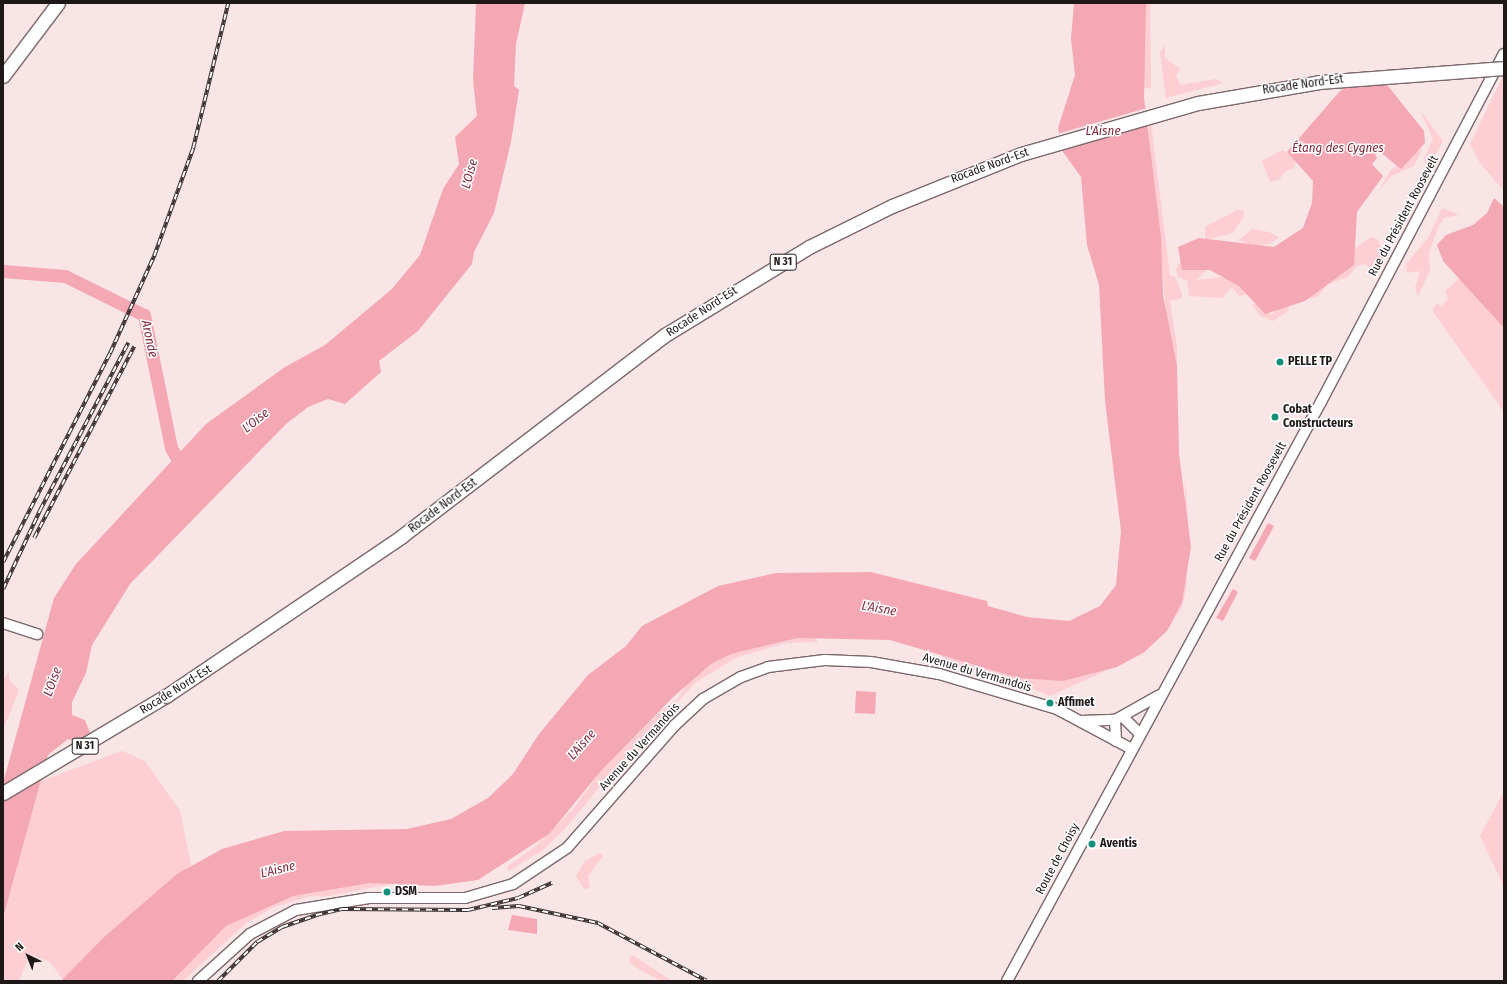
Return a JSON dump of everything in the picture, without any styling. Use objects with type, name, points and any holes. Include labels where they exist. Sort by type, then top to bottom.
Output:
[{"type":"main road","points":[[3,76],[58,3]]},
{"type":"main road","name":"Rocade Nord-Est","points":[[3,793],[236,652],[402,536],[665,335],[724,296],[849,227],[949,181],[1021,154],[1198,104],[1318,82],[1504,68]]},
{"type":"street","name":"Rue du Président Roosevelt","points":[[1132,749],[1321,402],[1504,54]]},
{"type":"street","points":[[3,624],[36,634]]},
{"type":"street","name":"Avenue du Vermandois","points":[[198,981],[250,934],[296,910],[369,898],[465,898],[513,884],[567,848],[674,726],[703,699],[741,677],[768,667],[825,660],[914,669],[1057,709],[1132,749]]},
{"type":"street","points":[[1077,721],[1119,719],[1161,695]]},
{"type":"street","points":[[1119,719],[1140,734]]},
{"type":"street","points":[[1116,741],[1119,719]]},
{"type":"street","name":"Route de Choisy","points":[[1007,981],[1132,749]]},
{"type":"shaded area","points":[[1142,3],[1150,3],[1151,89],[1143,87]]},
{"type":"shaded area","points":[[1165,45],[1165,58],[1180,69],[1176,76],[1180,85],[1216,79],[1223,83],[1166,98],[1160,52]]},
{"type":"shaded area","points":[[1504,74],[1504,191],[1480,163],[1470,144]]},
{"type":"shaded area","points":[[1420,110],[1443,141],[1428,168],[1424,159],[1433,139]]},
{"type":"shaded area","points":[[1151,122],[1170,275],[1175,277],[1182,293],[1182,298],[1170,301],[1177,346],[1177,392],[1173,392],[1157,212],[1145,141]]},
{"type":"shaded area","points":[[1422,149],[1414,166],[1391,176],[1378,192],[1390,171],[1413,151]]},
{"type":"shaded area","points":[[1282,150],[1296,159],[1294,169],[1285,171],[1279,180],[1270,182],[1262,161]]},
{"type":"shaded area","points":[[1442,208],[1459,215],[1444,218],[1439,225],[1429,253],[1430,271],[1418,296],[1415,288],[1420,271],[1407,273],[1406,264],[1428,238]]},
{"type":"shaded area","points":[[1237,210],[1244,211],[1244,216],[1233,233],[1205,240],[1205,227]]},
{"type":"shaded area","points":[[1252,229],[1269,232],[1279,237],[1270,244],[1252,246],[1239,240]]},
{"type":"shaded area","points":[[1371,237],[1377,239],[1385,254],[1383,267],[1375,273],[1365,264],[1357,266],[1348,277],[1328,284],[1317,297],[1302,300],[1348,254]]},
{"type":"shaded area","points":[[1182,259],[1206,271],[1196,280],[1222,277],[1236,281],[1248,289],[1247,294],[1239,296],[1232,287],[1222,298],[1189,296],[1187,281],[1178,277],[1176,269]]},
{"type":"shaded area","points":[[1460,278],[1504,328],[1504,412],[1433,312],[1433,308],[1437,304],[1442,306],[1448,299],[1445,291]]},
{"type":"shaded area","points":[[1252,304],[1262,305],[1271,315],[1283,304],[1289,306],[1288,311],[1273,321],[1259,315]]},
{"type":"shaded area","points":[[1185,475],[1189,533],[1186,590],[1182,607],[1168,629],[1143,654],[1050,696],[1022,684],[941,662],[944,654],[1035,678],[1185,521]]},
{"type":"shaded area","points":[[812,635],[818,642],[786,643],[738,657],[696,682],[611,773],[565,829],[543,850],[509,871],[507,867],[536,846],[574,808],[601,771],[653,717],[679,698],[684,687],[711,664],[731,654]]},
{"type":"shaded area","points":[[9,673],[9,679],[19,690],[3,730],[3,679]]},
{"type":"shaded area","points":[[122,751],[145,761],[180,811],[191,865],[103,938],[63,980],[50,962],[30,954],[19,981],[3,981],[3,918],[41,781]]},
{"type":"shaded area","points":[[1504,791],[1504,887],[1480,836]]},
{"type":"shaded area","points":[[599,853],[603,856],[588,876],[590,888],[584,889],[576,876],[585,861]]},
{"type":"shaded area","points":[[385,880],[391,884],[323,897],[311,896],[274,907],[245,924],[183,981],[170,981],[224,923],[267,903],[331,883]]},
{"type":"shaded area","points":[[630,956],[634,956],[672,981],[662,981],[640,970],[630,963]]},
{"type":"water","name":"L'Oise","points":[[476,3],[525,3],[516,44],[514,86],[519,90],[511,142],[494,213],[474,252],[472,264],[418,331],[379,361],[381,372],[345,404],[328,399],[308,407],[286,424],[130,584],[92,645],[86,673],[72,702],[72,715],[85,720],[90,733],[83,744],[68,739],[48,755],[3,918],[3,783],[54,598],[76,564],[206,424],[285,367],[325,345],[392,289],[420,255],[443,189],[459,164],[455,137],[477,116],[473,81]]},
{"type":"water","name":"L'Aisne","points":[[1074,3],[1146,3],[1144,98],[1161,237],[1163,295],[1177,366],[1179,454],[1191,547],[1182,602],[1167,631],[1144,652],[1117,667],[1063,681],[1019,678],[890,640],[798,638],[731,654],[711,664],[673,697],[601,771],[549,834],[478,880],[435,886],[370,883],[293,896],[226,926],[172,981],[61,981],[103,938],[177,874],[222,849],[284,831],[407,829],[451,819],[488,798],[513,774],[539,734],[588,675],[626,646],[642,626],[718,586],[776,573],[871,572],[987,601],[988,606],[1027,617],[1069,621],[1100,606],[1116,585],[1121,531],[1105,401],[1099,285],[1087,245],[1081,177],[1063,152],[1058,128],[1075,75],[1071,39]]},
{"type":"water","name":"Étang des Cygnes","points":[[1384,81],[1424,131],[1425,143],[1401,169],[1379,151],[1375,154],[1377,158],[1372,164],[1383,176],[1357,212],[1354,265],[1305,301],[1265,314],[1239,286],[1210,270],[1182,270],[1178,247],[1199,238],[1274,247],[1303,228],[1312,203],[1313,181],[1287,152],[1340,91],[1354,82]]},
{"type":"water","points":[[1494,198],[1504,207],[1504,328],[1443,261],[1437,245],[1446,235],[1473,225],[1487,213]]},
{"type":"water","points":[[1268,523],[1274,526],[1255,561],[1249,558]]},
{"type":"water","points":[[1233,589],[1238,592],[1223,621],[1216,618]]},
{"type":"water","points":[[856,691],[876,692],[875,714],[855,713]]},
{"type":"water","points":[[512,915],[537,919],[537,934],[508,930]]},
{"type":"pier","points":[[1147,108],[1149,123],[1060,148],[1057,134]]},
{"type":"waterway","name":"Aronde","points":[[3,271],[65,276],[144,315],[171,448],[185,472]]},
{"type":"railway","points":[[3,562],[110,353],[154,256],[193,148],[228,3]]},
{"type":"railway","points":[[3,589],[40,510],[128,343]]},
{"type":"railway","points":[[34,538],[134,347]]},
{"type":"railway","points":[[218,981],[257,942],[282,927],[316,915],[342,909],[468,910],[518,898],[552,883]]},
{"type":"railway","points":[[492,908],[519,906],[598,923],[707,981]]},
{"type":"place","name":"PELLE TP","points":[[1280,362]]},
{"type":"place","name":"Cobat Constructeurs","points":[[1275,417]]},
{"type":"place","name":"Affimet","points":[[1050,703]]},
{"type":"place","name":"Aventis","points":[[1092,844]]},
{"type":"place","name":"DSM","points":[[387,892]]}]
